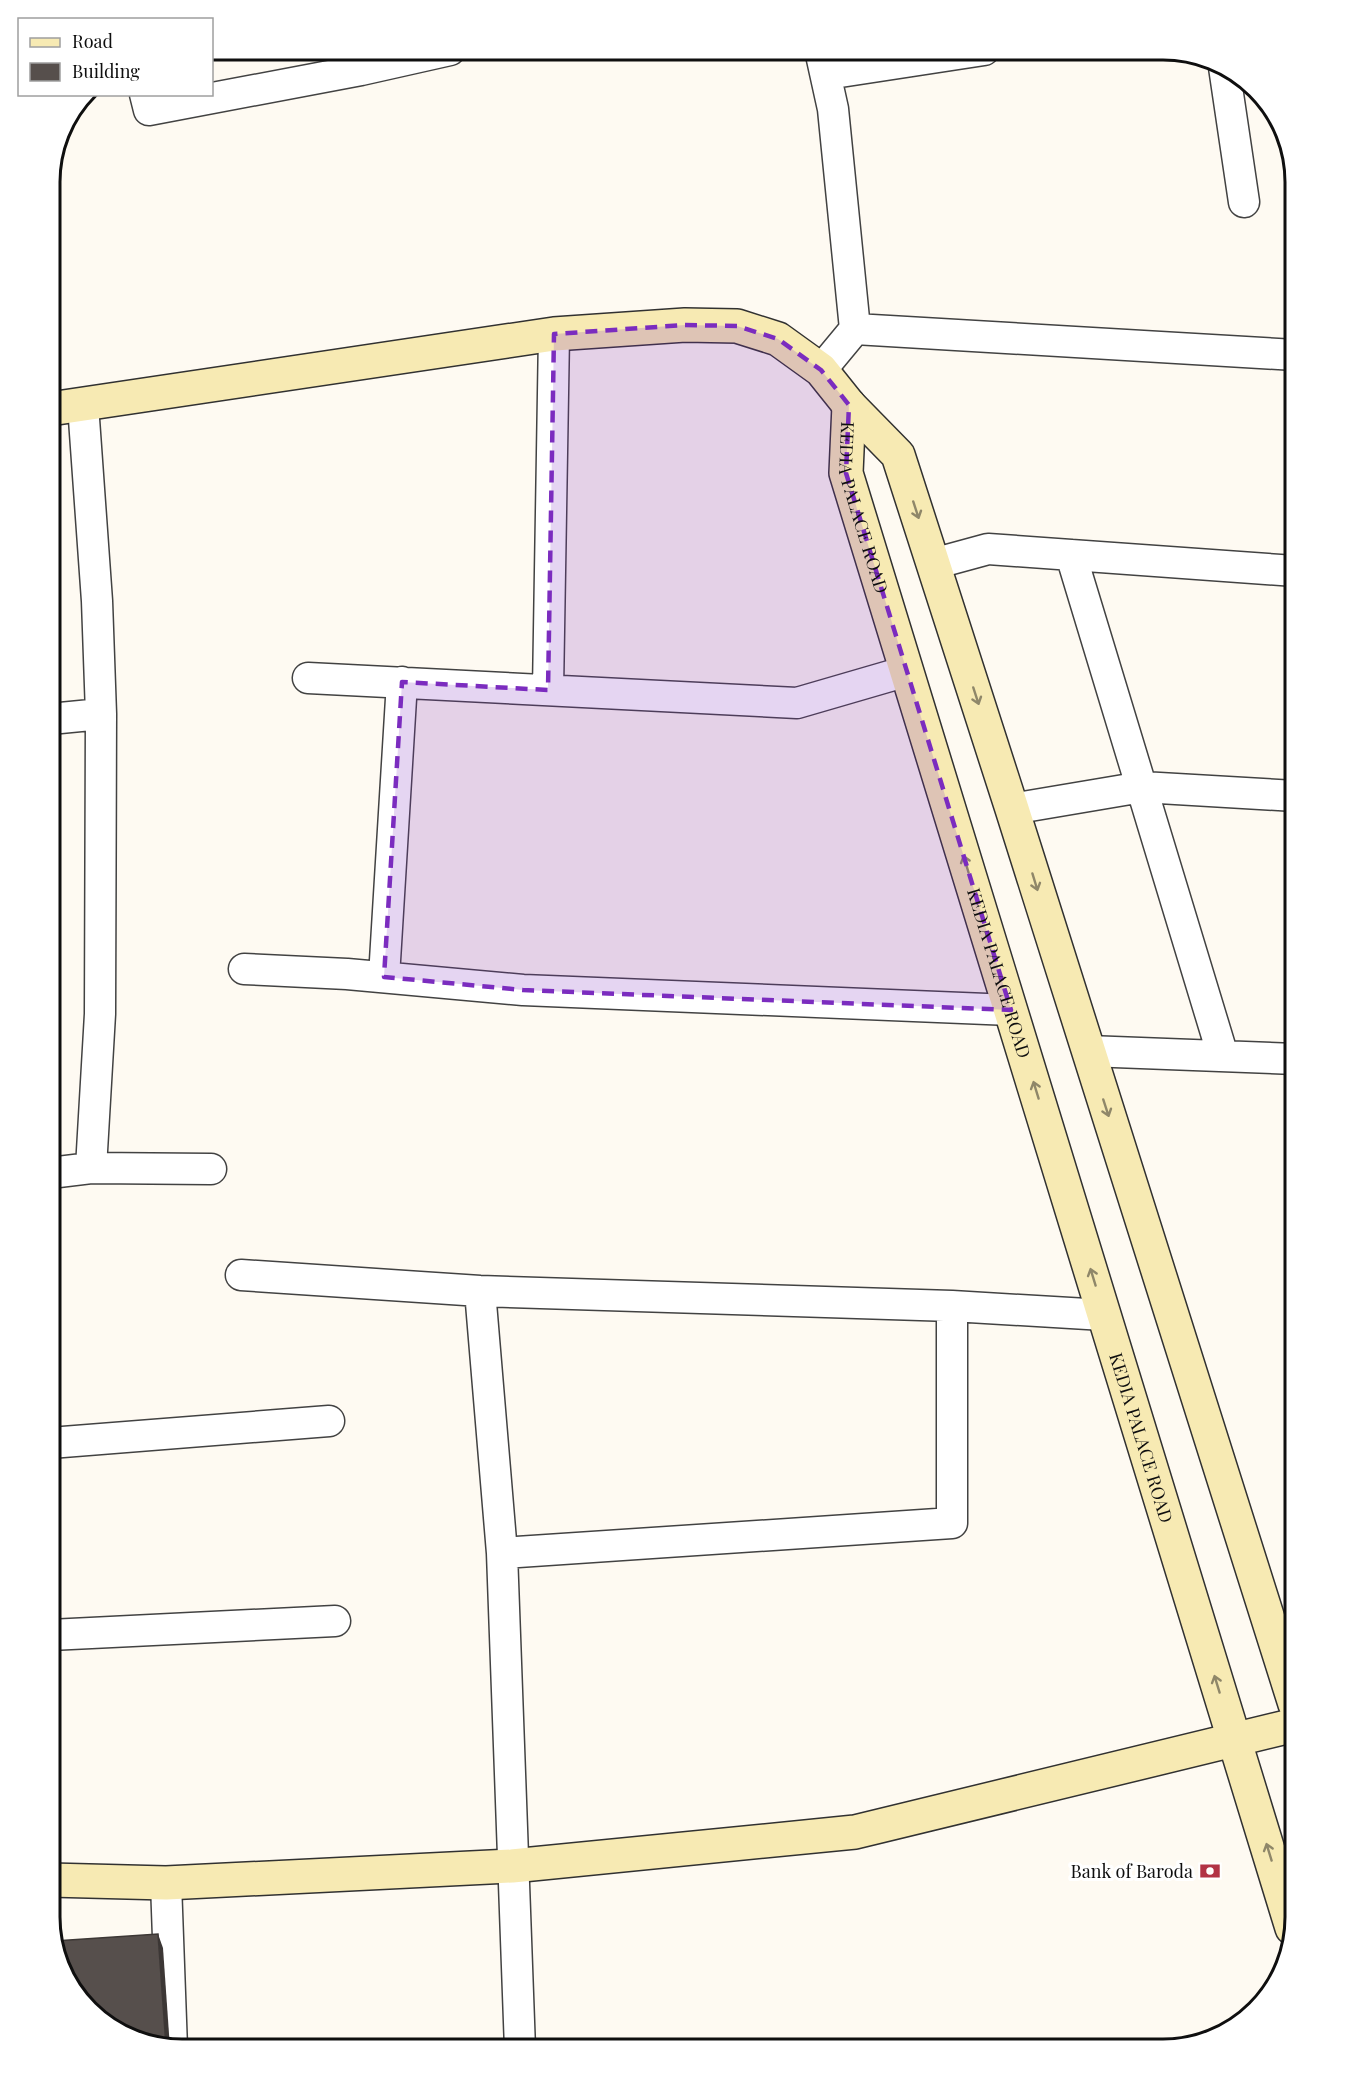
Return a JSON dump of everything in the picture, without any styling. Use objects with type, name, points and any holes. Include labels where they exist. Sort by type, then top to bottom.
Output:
[{"type":"street","points":[[146,96],[149,110],[406,60]]},
{"type":"street","points":[[820,370],[855,329],[833,108],[824,62],[851,60]]},
{"type":"street","points":[[1225,78],[1244,202]]},
{"type":"street","points":[[60,408],[554,334],[685,325],[737,326],[778,339],[820,370],[849,405]]},
{"type":"street","points":[[855,329],[1285,354]]},
{"type":"street","points":[[548,690],[554,334]]},
{"type":"street","points":[[83,405],[101,714],[100,1014],[91,1168]]},
{"type":"street","name":"KEDIA PALACE ROAD","points":[[849,405],[898,455],[1285,1669]]},
{"type":"street","name":"KEDIA PALACE ROAD","points":[[849,405],[846,473],[1285,1905]]},
{"type":"street","points":[[933,564],[987,549],[1285,570]]},
{"type":"street","points":[[1071,555],[1223,1056]]},
{"type":"street","points":[[308,678],[797,703],[907,671]]},
{"type":"street","points":[[384,977],[402,682]]},
{"type":"street","points":[[60,718],[101,714]]},
{"type":"street","points":[[1012,808],[1142,787],[1285,795]]},
{"type":"street","points":[[244,969],[384,977],[523,990],[1011,1010]]},
{"type":"street","points":[[1088,1051],[1285,1059]]},
{"type":"street","points":[[60,1172],[91,1168],[211,1169]]},
{"type":"street","points":[[242,1275],[480,1292],[952,1306],[1104,1316]]},
{"type":"street","points":[[480,1292],[502,1553],[520,2039]]},
{"type":"street","points":[[502,1553],[952,1523],[952,1306]]},
{"type":"street","points":[[60,1442],[329,1420]]},
{"type":"street","points":[[60,1635],[335,1621]]},
{"type":"street","points":[[60,1880],[166,1883],[512,1866],[855,1832],[1285,1728]]},
{"type":"street","points":[[166,1883],[172,2039]]},
{"type":"highlighted area","points":[[685,325],[737,326],[778,339],[821,370],[849,405],[846,473],[1011,1010],[523,990],[384,977],[402,682],[548,690],[554,334]]},
{"type":"building","points":[[158,1934],[165,2038],[128,2026],[102,2009],[81,1985],[73,1971],[62,1941]]},
{"type":"place","name":"Bank of Baroda","points":[[1210,1871]]}]
